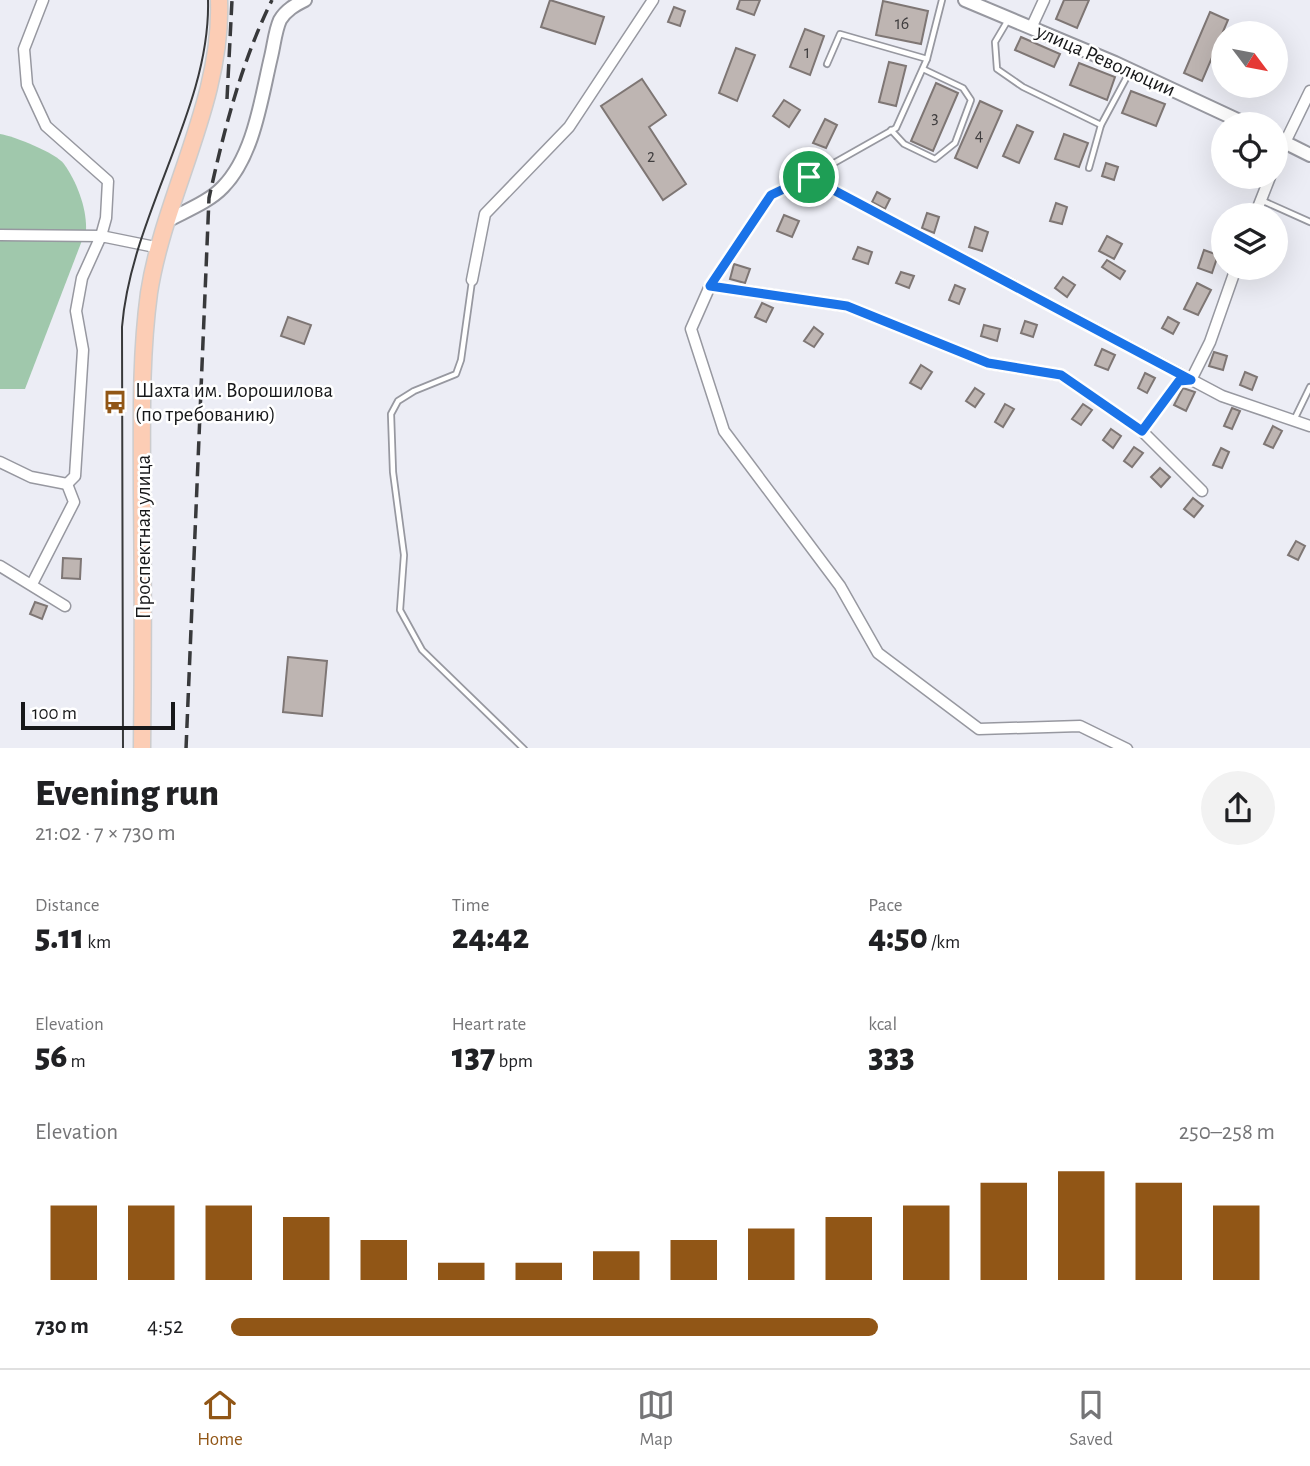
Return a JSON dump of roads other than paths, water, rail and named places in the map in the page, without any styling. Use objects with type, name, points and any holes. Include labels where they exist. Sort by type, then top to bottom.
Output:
[{"type":"main road","name":"Проспектная улица","points":[[142,748],[144,346],[149,292],[207,87],[216,48],[219,0]]},
{"type":"street","points":[[43,0],[24,49],[27,85],[47,126],[108,181],[106,218],[82,278],[76,311],[82,350],[75,476],[67,484]]},
{"type":"street","points":[[167,221],[216,193],[235,172],[244,155],[260,103],[280,21],[293,6],[305,0]]},
{"type":"street","points":[[472,280],[485,214],[569,128],[653,0]]},
{"type":"street","name":"улица Революции","points":[[965,0],[1032,26],[1220,112]]},
{"type":"street","points":[[1032,26],[1044,0]]},
{"type":"street","points":[[1288,126],[1310,91]]},
{"type":"street","points":[[1288,144],[1310,155]]},
{"type":"street","points":[[1127,748],[1080,726],[979,729],[878,653],[840,586],[724,431],[691,329],[710,286],[771,195],[809,177],[1222,396],[1310,426]]},
{"type":"street","points":[[1260,203],[1265,189]]},
{"type":"street","points":[[0,235],[101,236],[160,248]]},
{"type":"street","points":[[1191,380],[1210,342],[1232,280]]},
{"type":"street","points":[[710,286],[847,306],[988,363],[1061,375],[1142,431],[1202,491]]},
{"type":"street","points":[[1142,431],[1179,381],[1191,380]]},
{"type":"street","points":[[0,462],[31,477],[67,484]]},
{"type":"street","points":[[32,584],[74,502],[67,484]]},
{"type":"street","points":[[0,566],[65,606]]},
{"type":"lane","points":[[809,177],[896,128],[927,59],[942,0]]},
{"type":"lane","points":[[1010,17],[995,41],[997,69],[1023,87],[1101,125]]},
{"type":"lane","points":[[827,64],[840,34],[927,59]]},
{"type":"lane","points":[[891,130],[904,144],[935,159],[956,143],[971,100],[963,88],[923,69]]},
{"type":"lane","points":[[1089,168],[1101,125],[1131,70]]},
{"type":"lane","points":[[1261,200],[1310,222]]},
{"type":"lane","points":[[472,280],[461,360],[456,374],[414,391],[398,401],[391,414],[393,472],[404,555],[400,610],[422,650],[524,748]]},
{"type":"lane","points":[[1294,420],[1310,387]]},
{"type":"tram line","points":[[123,748],[122,327],[128,285],[140,244],[197,81],[206,40],[208,0]]},
{"type":"railway","points":[[227,99],[232,0]]},
{"type":"railway","points":[[186,748],[209,198],[234,97],[272,0]]},
{"type":"place","name":"Шахта им. Ворошилова (по требованию)","points":[[115,402]]}]
